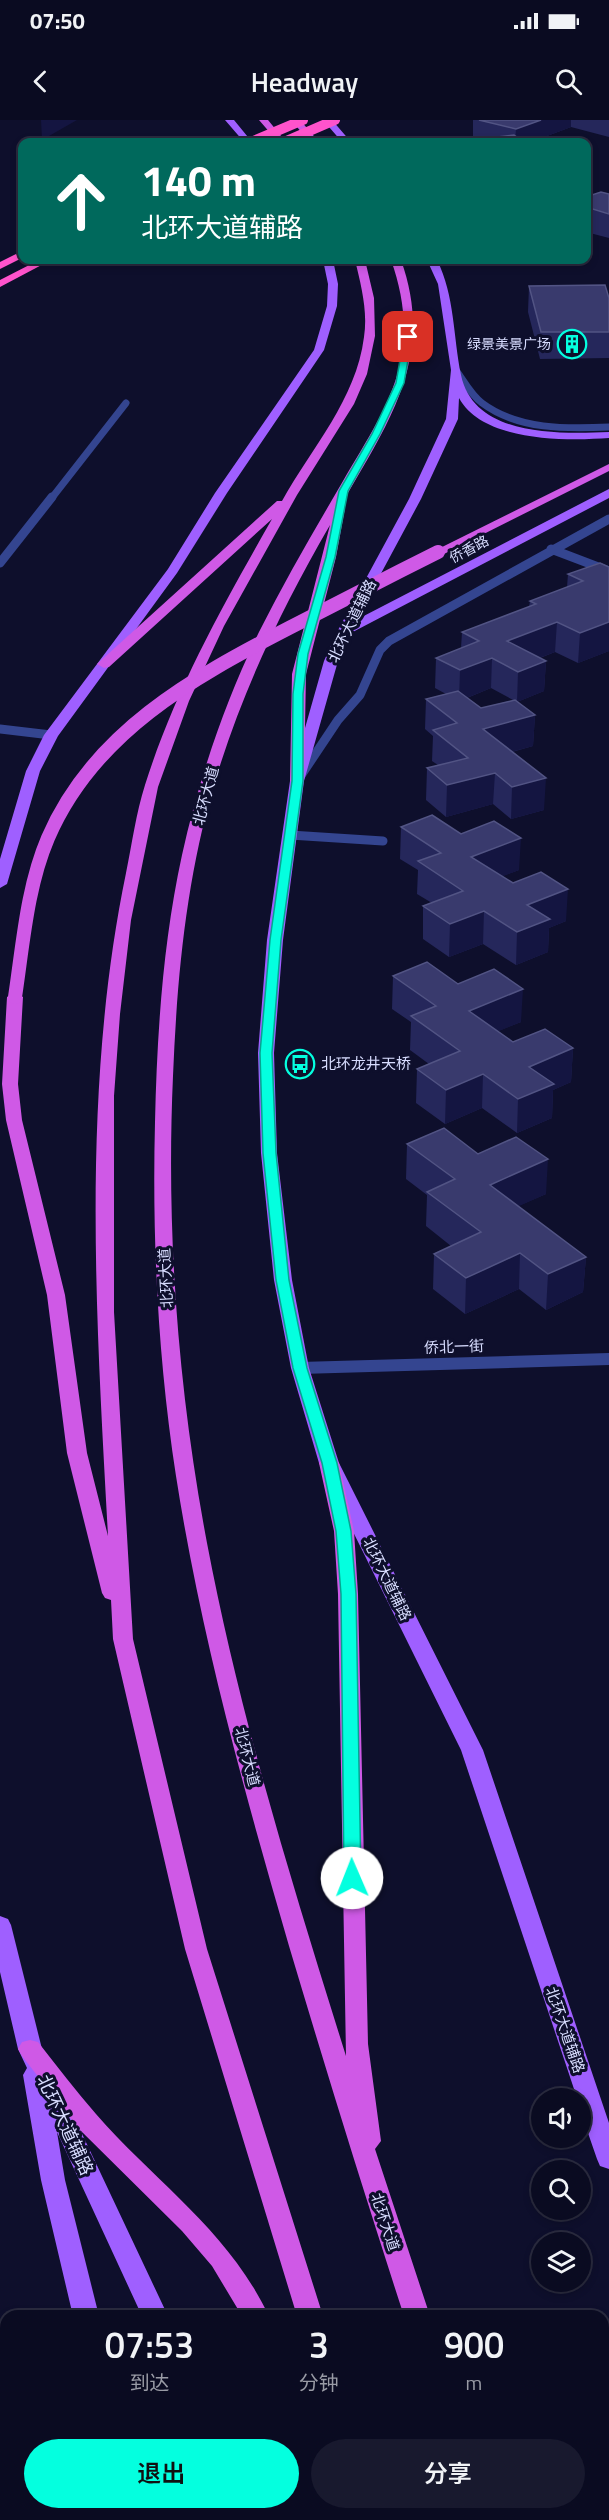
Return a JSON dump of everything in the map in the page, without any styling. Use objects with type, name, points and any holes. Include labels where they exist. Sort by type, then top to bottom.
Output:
[{"type":"highway","points":[[263,120],[279,138]]},
{"type":"highway","points":[[295,120],[311,138]]},
{"type":"highway","points":[[260,138],[303,120]]},
{"type":"highway","points":[[292,138],[335,120]]},
{"type":"highway","points":[[0,266],[18,256]]},
{"type":"highway","points":[[0,284],[38,264]]},
{"type":"highway","points":[[123,1639],[105,1312],[105,1188],[107,1084],[112,1014],[124,920],[151,788],[182,701],[238,587],[291,495],[348,404],[362,374],[370,336],[369,298],[361,264]]},
{"type":"highway","name":"北环大道","points":[[397,264],[410,317],[400,383],[376,434],[290,583],[266,630],[234,706],[206,791],[178,915],[163,1091],[162,1187],[167,1298],[176,1403],[191,1505],[222,1659],[270,1845],[376,2193],[415,2310]]},
{"type":"highway","points":[[0,1050],[15,997],[37,869],[49,836],[76,786],[97,760],[131,725],[208,669],[609,467]]},
{"type":"highway","points":[[297,781],[299,674],[330,557],[343,491]]},
{"type":"highway","points":[[104,664],[291,495]]},
{"type":"highway","points":[[15,997],[10,1084],[14,1120],[56,1295],[77,1453],[196,1949],[308,2310]]},
{"type":"highway","points":[[329,1463],[344,1531],[348,1594],[356,2044],[376,2193]]},
{"type":"highway","points":[[30,2049],[88,2122],[191,2224],[220,2258],[252,2310]]},
{"type":"main road","points":[[229,120],[246,138]]},
{"type":"main road","points":[[327,120],[343,138]]},
{"type":"main road","points":[[0,884],[33,771],[51,735],[173,570],[221,493],[319,350],[329,325],[334,297],[329,264]]},
{"type":"main road","name":"北环大道辅路","points":[[434,264],[443,284],[456,370],[455,402],[444,440],[415,499],[343,632],[331,661],[297,781],[275,940],[266,1053],[269,1153],[283,1280],[300,1368],[329,1463],[471,1750],[609,2160]]},
{"type":"main road","points":[[456,370],[462,391],[470,406],[492,420],[526,431],[549,435],[609,435]]},
{"type":"main road","name":"侨香路","points":[[343,632],[609,493]]},
{"type":"main road","name":"北环大道辅路","points":[[0,1925],[30,2049],[152,2310]]},
{"type":"main road","points":[[30,2049],[53,2180],[85,2310]]},
{"type":"street","points":[[456,370],[482,403],[508,417],[552,426],[609,427]]},
{"type":"street","points":[[0,562],[126,403]]},
{"type":"street","points":[[297,781],[338,720],[360,695],[380,650],[389,640],[609,519]]},
{"type":"street","points":[[551,549],[609,571]]},
{"type":"street","points":[[0,729],[51,735]]},
{"type":"street","points":[[290,836],[383,841]]},
{"type":"street","name":"侨北一街","points":[[300,1368],[609,1359]]},
{"type":"building","points":[[479,120],[541,120],[516,129]]},
{"type":"building","points":[[514,135],[518,138],[489,138]]},
{"type":"building","points":[[601,192],[609,194],[609,214],[591,209],[591,194]]},
{"type":"building","points":[[605,285],[609,298],[609,332],[541,332],[529,286]]},
{"type":"building","points":[[600,563],[609,567],[609,622],[580,633],[557,622],[507,641],[546,661],[518,672],[492,658],[460,670],[436,658],[479,641],[462,632],[536,604],[530,601],[583,581],[568,574]]},
{"type":"building","points":[[458,691],[481,708],[515,700],[535,715],[483,729],[546,778],[512,787],[495,773],[447,785],[427,768],[468,758],[433,730],[457,723],[426,699]]},
{"type":"building","points":[[432,815],[461,834],[494,821],[521,838],[471,857],[513,883],[541,872],[568,889],[527,905],[550,919],[517,932],[484,911],[450,924],[423,906],[463,891],[418,861],[441,853],[401,827]]},
{"type":"building","points":[[427,962],[458,984],[494,969],[523,989],[469,1011],[513,1042],[545,1029],[573,1048],[529,1067],[554,1084],[518,1099],[483,1074],[446,1090],[417,1069],[460,1051],[411,1016],[436,1006],[393,976]]},
{"type":"building","points":[[444,1128],[478,1154],[516,1137],[548,1159],[490,1185],[586,1257],[548,1274],[520,1253],[466,1278],[434,1254],[481,1232],[427,1192],[455,1179],[407,1144]]},
{"type":"place","name":"绿景美景广场","points":[[572,344]]},
{"type":"place","name":"北环龙井天桥","points":[[300,1064]]},
{"type":"route","points":[[352,1878],[348,1594],[344,1531],[329,1463],[300,1368],[283,1280],[269,1153],[266,1053],[275,940],[297,781],[299,674],[330,557],[343,491],[376,434],[400,383],[408,337]]}]
